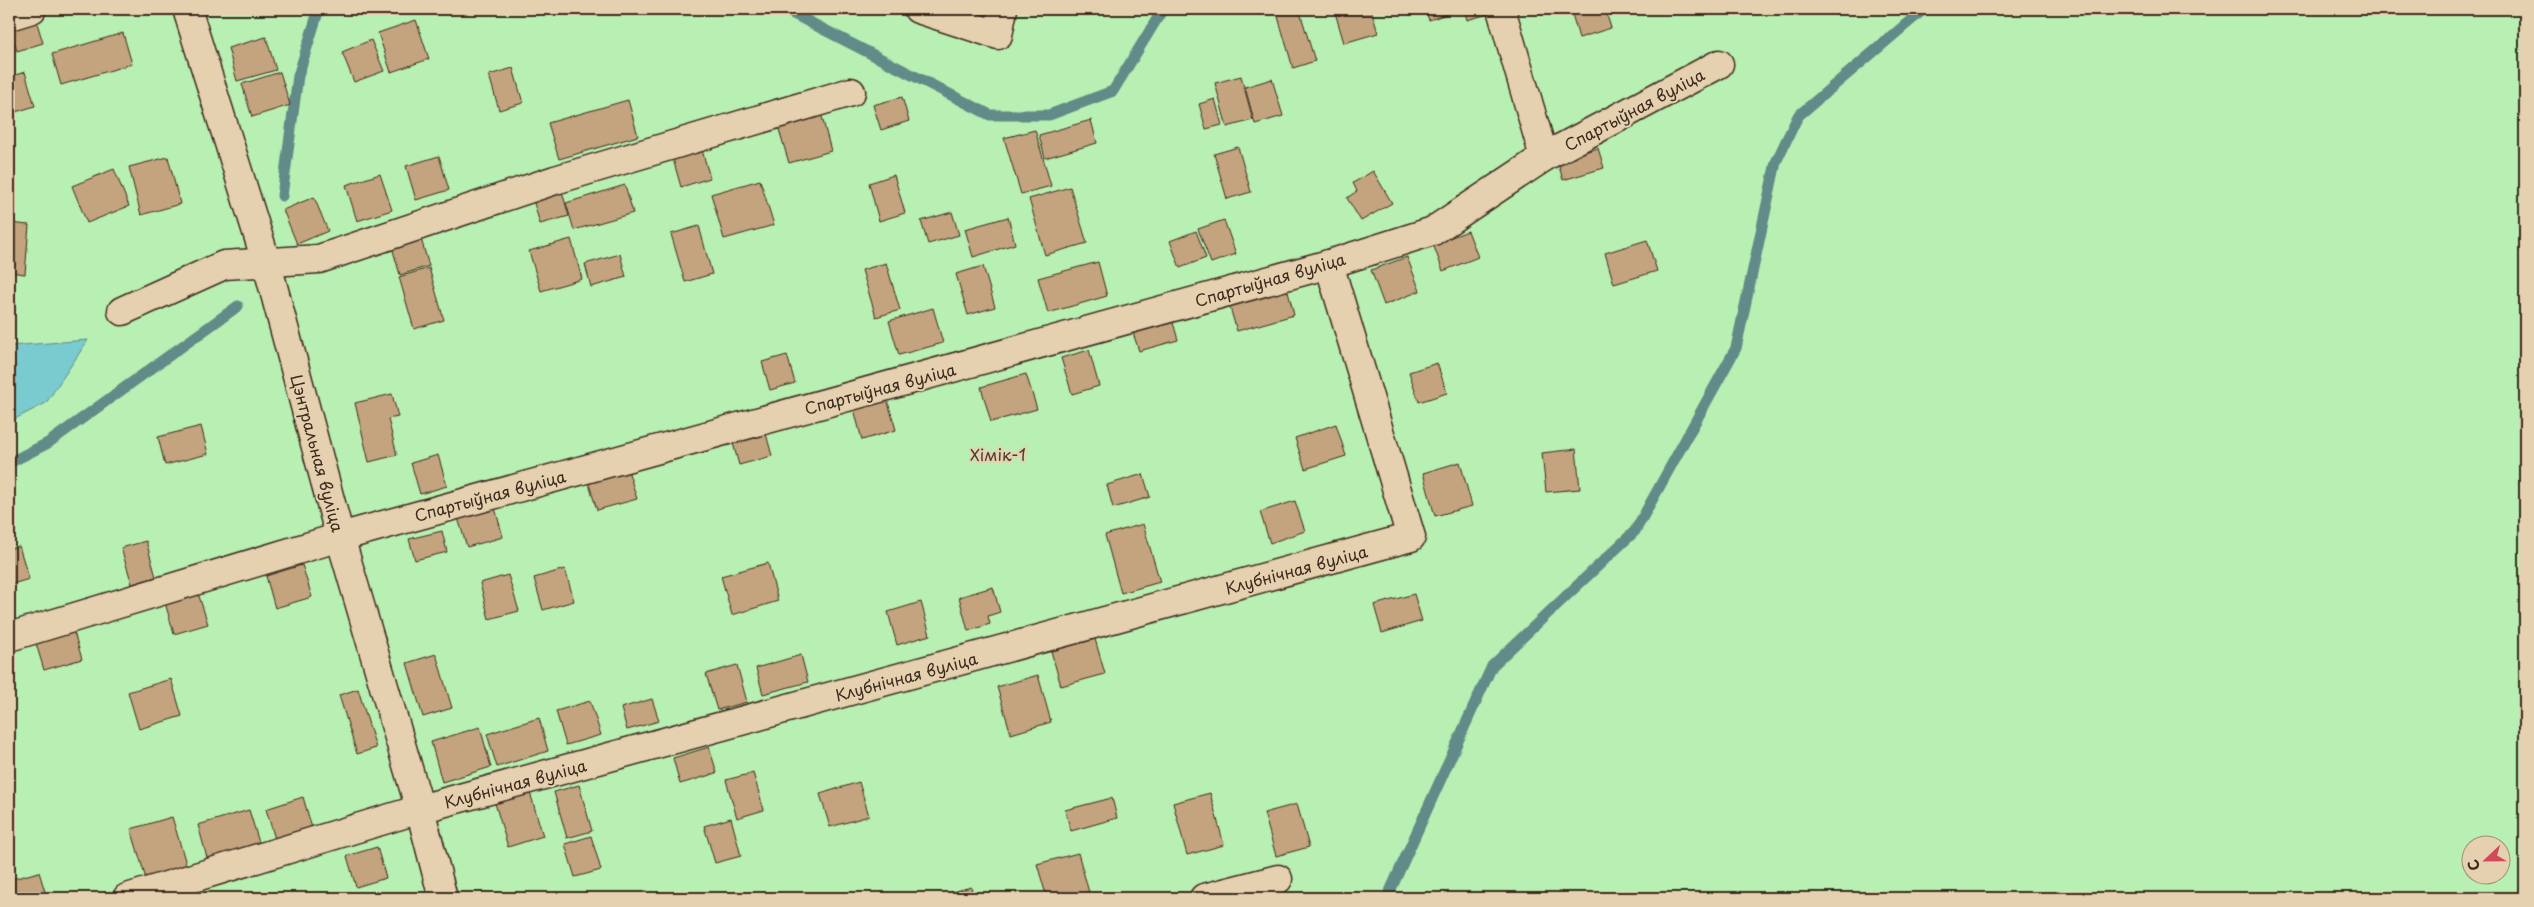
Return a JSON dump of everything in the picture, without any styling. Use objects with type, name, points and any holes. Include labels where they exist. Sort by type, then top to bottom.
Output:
[{"type":"street","points":[[9,16],[32,9]]},
{"type":"street","name":"Цэнтральная вуліца","points":[[187,9],[267,264],[340,537],[420,809],[443,898]]},
{"type":"street","points":[[918,9],[1001,22]]},
{"type":"street","points":[[1501,9],[1544,157]]},
{"type":"street","name":"Спартыўная вуліца","points":[[9,637],[340,537],[1329,264],[1433,231],[1544,157],[1719,64]]},
{"type":"street","points":[[122,312],[224,265],[267,264],[319,259],[555,180],[851,92]]},
{"type":"street","name":"Клубнічная вуліца","points":[[127,898],[420,809],[1411,537],[1329,264]]},
{"type":"street","points":[[1204,898],[1278,879]]},
{"type":"green space","name":"Хімік-1","points":[[9,9],[2525,9],[2525,898],[9,898]]},
{"type":"water","points":[[88,340],[46,403],[9,422],[9,346]]},
{"type":"building","points":[[1299,9],[1315,61],[1293,68],[1276,10]]},
{"type":"building","points":[[1334,9],[1371,9],[1378,33],[1344,43]]},
{"type":"building","points":[[1425,9],[1452,9],[1453,12],[1429,20]]},
{"type":"building","points":[[1464,9],[1491,9],[1492,13],[1467,20]]},
{"type":"building","points":[[1587,9],[1605,9],[1611,28],[1579,38],[1572,14]]},
{"type":"building","points":[[34,13],[43,43],[17,51],[9,25]]},
{"type":"building","points":[[416,20],[429,59],[391,72],[378,33]]},
{"type":"building","points":[[123,33],[132,64],[61,85],[52,54]]},
{"type":"building","points":[[266,37],[276,70],[237,81],[228,48]]},
{"type":"building","points":[[371,40],[384,71],[354,82],[342,52]]},
{"type":"building","points":[[513,68],[523,103],[499,110],[489,75]]},
{"type":"building","points":[[25,72],[35,106],[9,114],[9,77]]},
{"type":"building","points":[[280,72],[290,105],[252,117],[242,84]]},
{"type":"building","points":[[1241,76],[1253,120],[1227,127],[1215,83]]},
{"type":"building","points":[[1272,79],[1283,116],[1255,124],[1245,87]]},
{"type":"building","points":[[902,97],[909,121],[881,130],[873,105]]},
{"type":"building","points":[[1215,99],[1222,125],[1206,129],[1199,104]]},
{"type":"building","points":[[628,100],[638,136],[559,159],[548,123]]},
{"type":"building","points":[[821,113],[831,151],[789,163],[778,126]]},
{"type":"building","points":[[1091,120],[1097,143],[1045,158],[1039,135]]},
{"type":"building","points":[[1035,130],[1051,186],[1021,194],[1004,138]]},
{"type":"building","points":[[1238,147],[1251,192],[1227,199],[1214,154]]},
{"type":"building","points":[[1598,148],[1604,168],[1563,180],[1557,160]]},
{"type":"building","points":[[702,150],[710,178],[681,187],[673,159]]},
{"type":"building","points":[[439,156],[449,190],[416,200],[406,166]]},
{"type":"building","points":[[168,157],[180,204],[141,215],[129,167]]},
{"type":"building","points":[[114,169],[129,206],[87,223],[72,186]]},
{"type":"building","points":[[1373,171],[1392,203],[1361,221],[1347,198],[1357,191],[1353,183]]},
{"type":"building","points":[[380,174],[392,210],[357,221],[346,185]]},
{"type":"building","points":[[894,175],[905,213],[879,221],[869,183]]},
{"type":"building","points":[[760,180],[774,225],[724,239],[711,194]]},
{"type":"building","points":[[625,185],[633,213],[574,230],[566,203]]},
{"type":"building","points":[[1070,187],[1087,243],[1045,255],[1029,199]]},
{"type":"building","points":[[561,188],[569,216],[540,224],[532,196]]},
{"type":"building","points":[[314,197],[328,231],[297,244],[283,210]]},
{"type":"building","points":[[952,212],[959,235],[928,244],[921,221]]},
{"type":"building","points":[[1008,217],[1015,244],[973,257],[965,229]]},
{"type":"building","points":[[1224,220],[1236,254],[1211,263],[1198,229]]},
{"type":"building","points":[[9,223],[29,225],[25,274],[9,272]]},
{"type":"building","points":[[699,226],[712,274],[685,282],[671,234]]},
{"type":"building","points":[[1196,231],[1206,258],[1180,268],[1170,241]]},
{"type":"building","points":[[1468,231],[1478,257],[1443,271],[1433,244]]},
{"type":"building","points":[[419,232],[429,266],[400,275],[390,240]]},
{"type":"building","points":[[571,239],[582,279],[541,291],[529,251]]},
{"type":"building","points":[[1647,240],[1657,271],[1614,284],[1605,253]]},
{"type":"building","points":[[620,254],[626,277],[591,287],[585,264]]},
{"type":"building","points":[[1407,257],[1420,291],[1384,305],[1371,270]]},
{"type":"building","points":[[1098,262],[1107,296],[1048,313],[1038,278]]},
{"type":"building","points":[[886,263],[900,310],[876,317],[862,270]]},
{"type":"building","points":[[983,266],[995,307],[968,315],[956,274]]},
{"type":"building","points":[[429,268],[444,320],[414,329],[399,277]]},
{"type":"building","points":[[1286,284],[1294,315],[1237,331],[1228,301]]},
{"type":"building","points":[[933,308],[943,343],[899,355],[889,321]]},
{"type":"building","points":[[1170,312],[1178,340],[1139,351],[1130,324]]},
{"type":"building","points":[[1089,350],[1099,386],[1072,394],[1061,358]]},
{"type":"building","points":[[787,355],[795,383],[770,390],[762,362]]},
{"type":"building","points":[[1437,363],[1447,393],[1419,402],[1409,372]]},
{"type":"building","points":[[1026,374],[1037,409],[991,422],[981,387]]},
{"type":"building","points":[[392,394],[398,417],[388,419],[397,455],[369,462],[355,403]]},
{"type":"building","points":[[887,399],[896,430],[862,440],[854,409]]},
{"type":"building","points":[[1336,424],[1346,456],[1305,469],[1295,438]]},
{"type":"building","points":[[201,426],[208,454],[165,465],[158,437]]},
{"type":"building","points":[[764,426],[772,456],[739,465],[731,436]]},
{"type":"building","points":[[1576,449],[1580,489],[1546,492],[1542,453]]},
{"type":"building","points":[[438,455],[447,486],[420,494],[411,463]]},
{"type":"building","points":[[1460,462],[1472,506],[1435,516],[1423,473]]},
{"type":"building","points":[[628,470],[637,499],[597,510],[588,481]]},
{"type":"building","points":[[1143,474],[1150,497],[1113,508],[1107,485]]},
{"type":"building","points":[[1295,501],[1305,531],[1270,543],[1260,512]]},
{"type":"building","points":[[495,508],[503,537],[467,547],[458,518]]},
{"type":"building","points":[[1143,524],[1160,582],[1121,593],[1105,535]]},
{"type":"building","points":[[442,531],[447,552],[415,560],[409,539]]},
{"type":"building","points":[[146,541],[156,577],[132,584],[121,548]]},
{"type":"building","points":[[19,546],[29,579],[9,585],[9,549]]},
{"type":"building","points":[[768,563],[778,601],[732,615],[721,576]]},
{"type":"building","points":[[302,565],[312,597],[275,608],[266,576]]},
{"type":"building","points":[[565,569],[574,601],[543,610],[534,578]]},
{"type":"building","points":[[508,575],[519,611],[489,619],[480,583]]},
{"type":"building","points":[[993,587],[1000,612],[988,616],[990,624],[968,631],[959,597]]},
{"type":"building","points":[[197,590],[208,624],[174,634],[164,599]]},
{"type":"building","points":[[1414,594],[1422,621],[1382,633],[1374,605]]},
{"type":"building","points":[[921,602],[930,635],[897,645],[888,612]]},
{"type":"building","points":[[73,629],[82,659],[44,670],[35,640]]},
{"type":"building","points":[[1095,639],[1105,674],[1061,686],[1051,651]]},
{"type":"building","points":[[436,654],[452,708],[423,717],[407,663]]},
{"type":"building","points":[[801,655],[808,682],[763,694],[756,668]]},
{"type":"building","points":[[737,665],[747,702],[717,710],[706,674]]},
{"type":"building","points":[[1038,675],[1051,722],[1011,734],[997,687]]},
{"type":"building","points":[[171,679],[182,716],[139,729],[128,692]]},
{"type":"building","points":[[358,689],[376,748],[357,754],[339,695]]},
{"type":"building","points":[[652,699],[659,721],[627,730],[621,708]]},
{"type":"building","points":[[590,701],[601,735],[566,745],[556,711]]},
{"type":"building","points":[[539,718],[548,751],[497,767],[487,734]]},
{"type":"building","points":[[480,727],[491,767],[442,782],[431,742]]},
{"type":"building","points":[[709,747],[717,773],[680,784],[673,758]]},
{"type":"building","points":[[753,773],[764,810],[737,818],[726,780]]},
{"type":"building","points":[[859,782],[869,816],[830,827],[820,794]]},
{"type":"building","points":[[579,785],[592,831],[567,838],[554,792]]},
{"type":"building","points":[[529,789],[543,836],[508,847],[494,800]]},
{"type":"building","points":[[1210,793],[1224,845],[1187,855],[1173,803]]},
{"type":"building","points":[[303,797],[312,828],[275,839],[266,809]]},
{"type":"building","points":[[1112,798],[1117,818],[1071,831],[1065,810]]},
{"type":"building","points":[[1297,804],[1309,847],[1276,856],[1264,813]]},
{"type":"building","points":[[249,810],[261,849],[209,865],[198,825]]},
{"type":"building","points":[[172,817],[187,867],[146,879],[131,829]]},
{"type":"building","points":[[731,818],[741,856],[715,863],[704,826]]},
{"type":"building","points":[[591,836],[601,870],[575,877],[565,844]]},
{"type":"building","points":[[377,847],[386,878],[356,887],[347,856]]},
{"type":"building","points":[[1078,853],[1090,896],[1047,898],[1037,864]]},
{"type":"building","points":[[39,872],[47,898],[9,898],[9,880]]},
{"type":"building","points":[[971,887],[974,898],[934,898],[934,897]]},
{"type":"waterway","points":[[282,196],[298,76],[319,9]]},
{"type":"waterway","points":[[784,9],[990,115],[1049,115],[1113,91],[1163,9]]},
{"type":"waterway","points":[[1387,898],[1492,666],[1635,531],[1736,348],[1776,162],[1798,116],[1924,9]]},
{"type":"waterway","points":[[9,463],[48,443],[238,306]]}]
